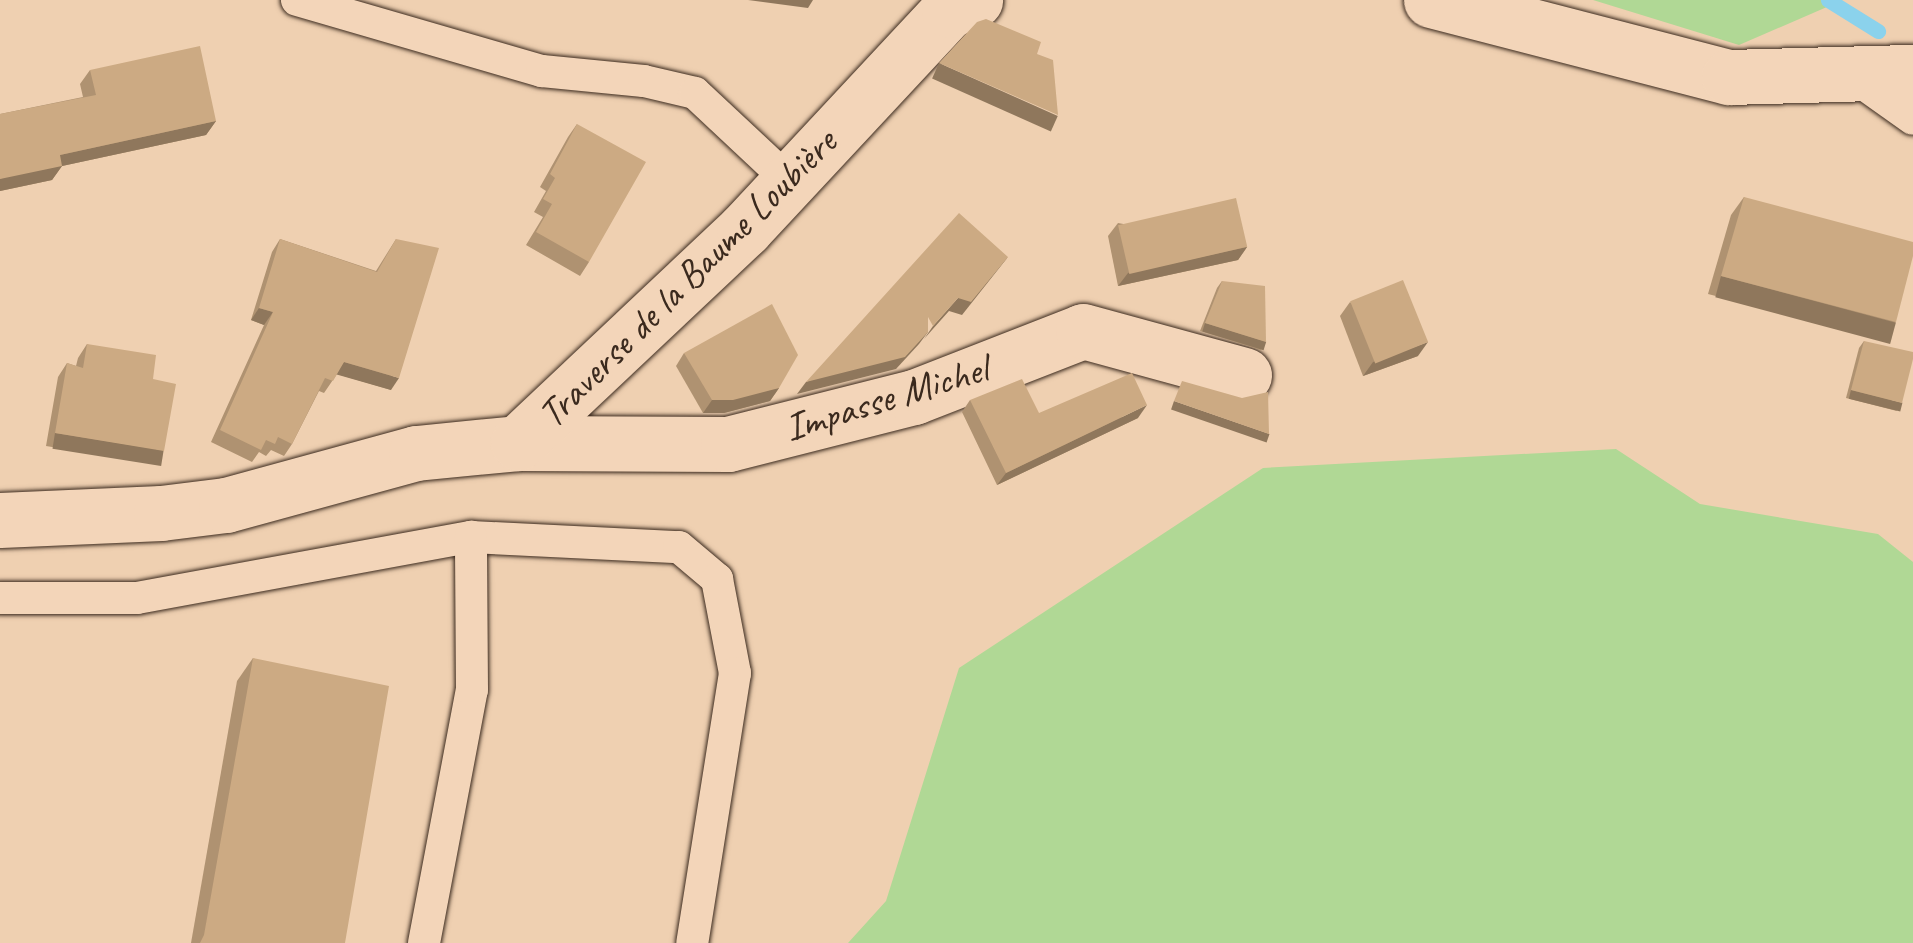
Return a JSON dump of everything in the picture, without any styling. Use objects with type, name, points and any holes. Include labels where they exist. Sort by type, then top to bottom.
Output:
[{"type":"street","name":"Traverse de la Baume Loubière","points":[[0,520],[160,513],[226,504],[416,453],[518,443],[790,182],[948,10],[974,0]]},
{"type":"street","points":[[1431,0],[1729,77],[1854,77],[1913,72]]},
{"type":"street","name":"Impasse Michel","points":[[518,443],[728,444],[914,397],[1083,332],[1244,375]]},
{"type":"lane","points":[[297,0],[542,71],[644,81],[695,94],[790,182]]},
{"type":"lane","points":[[1854,77],[1913,119]]},
{"type":"lane","points":[[424,943],[472,690],[470,537]]},
{"type":"lane","points":[[0,598],[137,598],[470,537],[679,547],[717,579],[735,674],[692,943]]},
{"type":"green space","points":[[1593,0],[1843,0],[1739,45]]},
{"type":"green space","points":[[1616,449],[1700,504],[1878,534],[1913,562],[1913,943],[848,943],[886,901],[959,668],[1263,468]]},
{"type":"building","points":[[986,19],[1041,42],[1037,54],[1053,60],[1058,115],[939,63],[977,22]]},
{"type":"building","points":[[200,46],[216,121],[60,155],[62,166],[0,179],[0,114],[96,95],[90,70]]},
{"type":"building","points":[[577,124],[646,162],[589,262],[536,232],[552,204],[543,199],[555,178],[550,174]]},
{"type":"building","points":[[1744,197],[1913,242],[1896,322],[1721,276]]},
{"type":"building","points":[[1236,198],[1247,247],[1129,274],[1118,225]]},
{"type":"building","points":[[959,213],[1008,257],[971,302],[958,298],[933,326],[928,317],[928,332],[905,357],[806,382]]},
{"type":"building","points":[[280,239],[377,272],[396,239],[439,248],[399,378],[344,362],[333,381],[325,378],[292,444],[278,437],[275,444],[266,440],[261,450],[220,430],[273,312],[259,308]]},
{"type":"building","points":[[1403,280],[1428,342],[1375,363],[1350,301]]},
{"type":"building","points":[[1222,281],[1265,286],[1266,342],[1205,323]]},
{"type":"building","points":[[772,304],[798,355],[779,388],[733,400],[712,400],[684,353]]},
{"type":"building","points":[[1864,341],[1913,352],[1902,403],[1851,390]]},
{"type":"building","points":[[87,344],[156,355],[153,379],[176,384],[164,451],[55,433],[67,363],[83,368]]},
{"type":"building","points":[[1132,373],[1147,405],[1006,473],[970,400],[1022,379],[1039,413]]},
{"type":"building","points":[[1182,381],[1242,398],[1268,392],[1269,434],[1174,401]]},
{"type":"building","points":[[253,658],[389,686],[345,943],[200,943]]},
{"type":"waterway","points":[[1828,0],[1878,31]]}]
